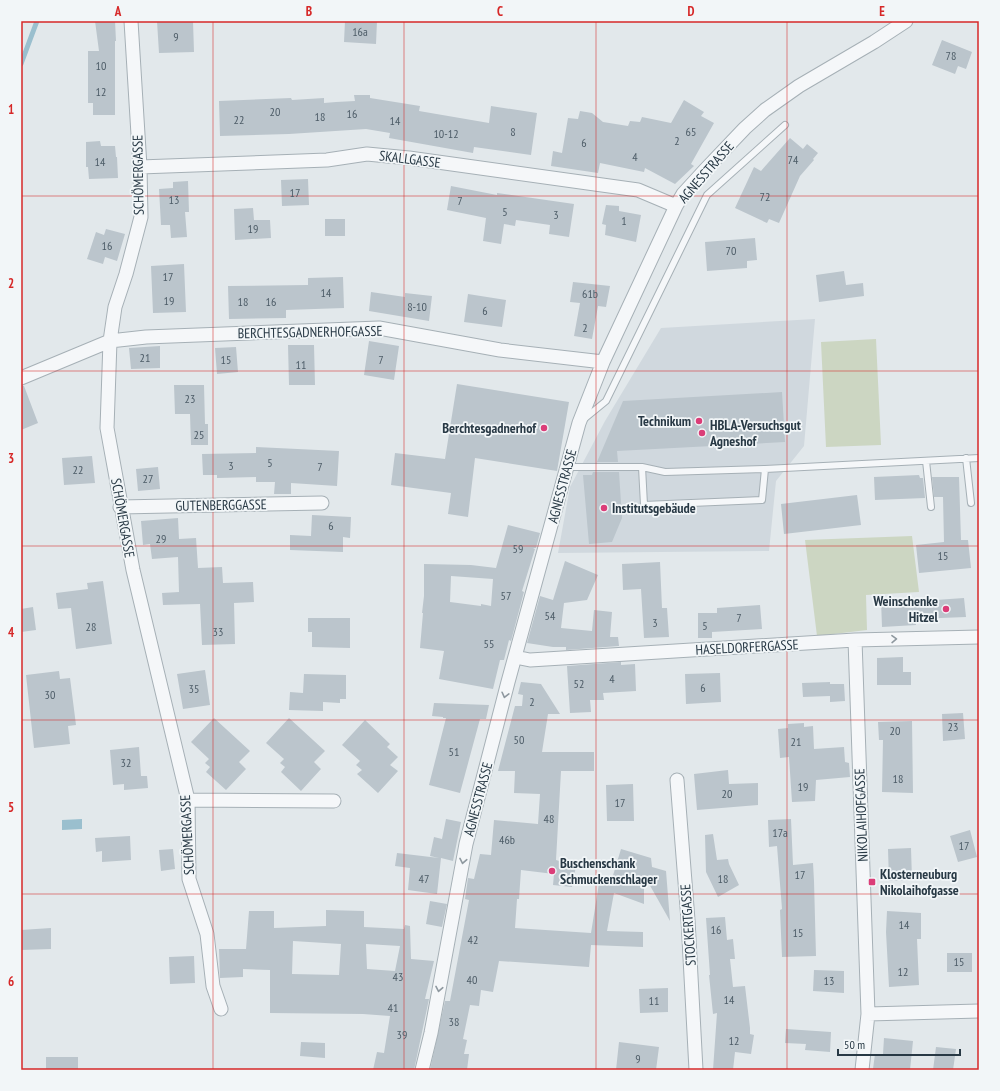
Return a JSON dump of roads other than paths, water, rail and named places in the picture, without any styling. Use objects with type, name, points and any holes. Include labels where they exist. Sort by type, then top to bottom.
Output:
[{"type":"street","name":"SCHÖMERGASSE","points":[[131,21],[140,167],[141,217],[126,274],[115,307],[110,342],[107,428],[120,507],[133,570],[188,800],[189,879],[206,934],[213,986],[221,1009]]},
{"type":"street","name":"AGNESSTRASSE","points":[[422,1070],[431,1033],[466,844],[566,467],[579,423],[603,362],[683,194],[745,128],[765,110],[799,86],[874,42],[906,21]]},
{"type":"street","name":"SKALLGASSE","points":[[140,167],[327,160],[367,154],[417,159],[638,190],[676,206]]},
{"type":"street","name":"BERCHTESGADNERHOFGASSE","points":[[21,378],[110,342],[146,337],[379,328],[500,350],[603,362]]},
{"type":"street","name":"GUTENBERGGASSE","points":[[120,507],[322,503]]},
{"type":"street","name":"HASELDORFERGASSE","points":[[515,657],[530,660],[855,640],[979,637]]},
{"type":"street","name":"NIKOLAIHOFGASSE","points":[[855,640],[868,1014],[862,1070]]},
{"type":"street","name":"STOCKERTGASSE","points":[[677,780],[688,920],[696,1070]]},
{"type":"street","points":[[188,800],[334,801]]},
{"type":"street","points":[[868,1014],[979,1011]]},
{"type":"lane","points":[[579,423],[606,401],[707,195],[785,125]]},
{"type":"lane","points":[[966,458],[971,502]]},
{"type":"lane","points":[[566,467],[642,467],[665,472],[765,469],[979,458]]},
{"type":"lane","points":[[926,461],[931,506]]},
{"type":"lane","points":[[642,467],[644,505],[762,500],[765,469]]},
{"type":"water","points":[[82,819],[82,829],[62,830],[62,820]]},
{"type":"waterway","points":[[21,64],[37,21]]},
{"type":"place","name":"Technikum","points":[[699,421]]},
{"type":"place","name":"Berchtesgadnerhof","points":[[544,428]]},
{"type":"place","name":"HBLA-Versuchsgut Agneshof","points":[[702,433]]},
{"type":"place","name":"Institutsgebäude","points":[[604,508]]},
{"type":"place","name":"Weinschenke Hitzel","points":[[946,609]]},
{"type":"place","name":"Buschenschank Schmuckenschlager","points":[[552,871]]},
{"type":"place","name":"Klosterneuburg Nikolaihofgasse","points":[[872,882]]}]
